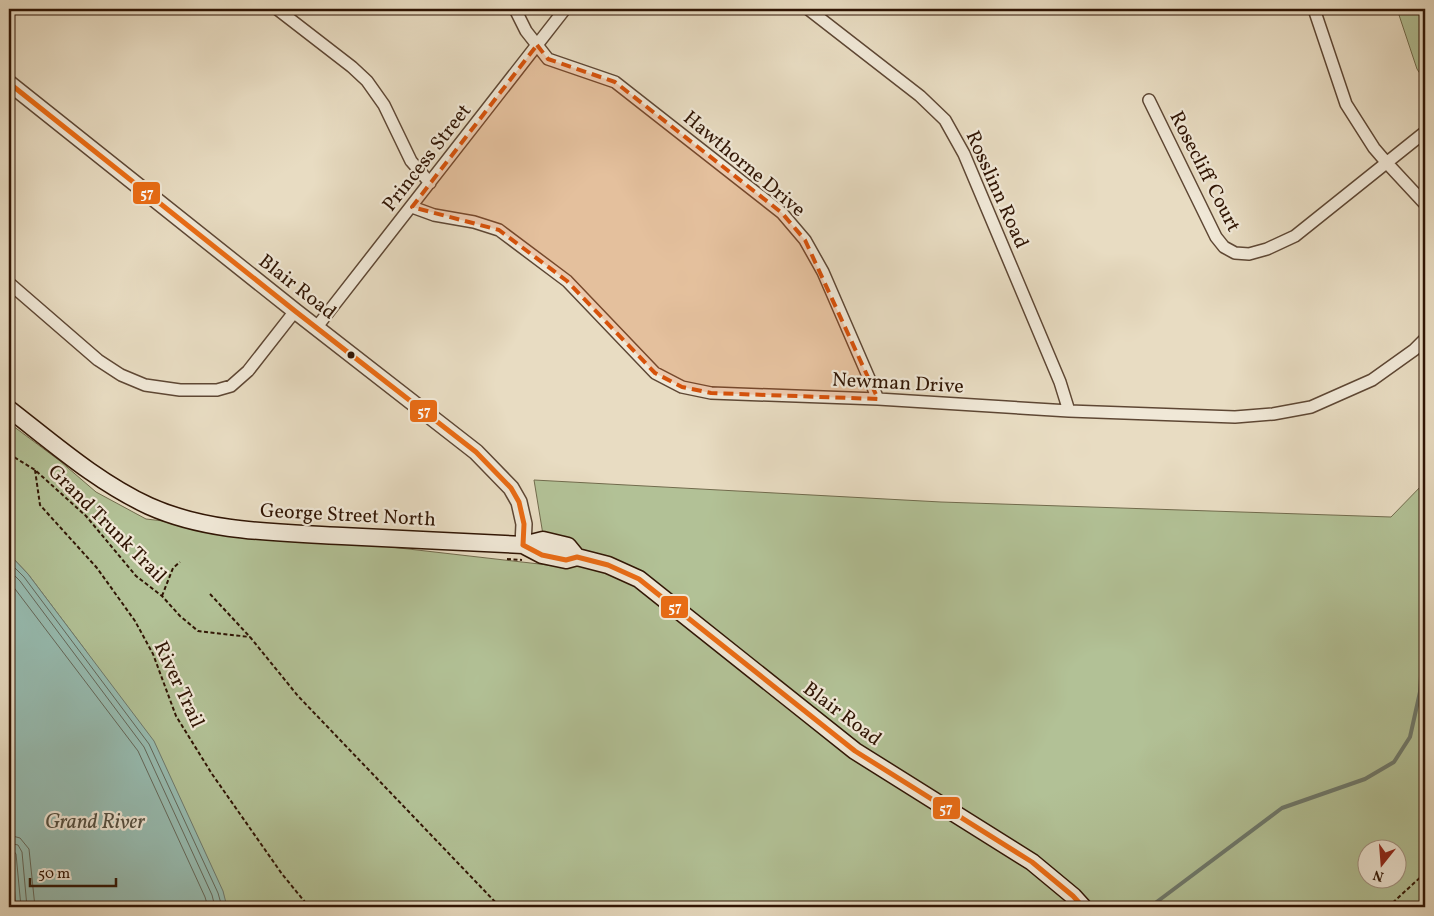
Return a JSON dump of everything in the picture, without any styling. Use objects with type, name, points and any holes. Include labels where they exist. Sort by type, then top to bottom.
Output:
[{"type":"main road","name":"George Street North","points":[[9,409],[94,474],[128,496],[172,515],[198,523],[224,528],[523,545]]},
{"type":"main road","name":"Blair Road","points":[[523,545],[543,540],[568,546],[577,557],[608,565],[639,579],[855,751],[1032,862],[1073,896],[1083,907]]},
{"type":"street","points":[[277,9],[352,66],[367,81],[384,105],[411,161],[430,183]]},
{"type":"street","name":"Hawthorne Drive","points":[[515,9],[526,31],[548,59],[615,82],[782,213],[805,240],[823,272],[878,399]]},
{"type":"street","name":"Princess Street","points":[[316,328],[565,9]]},
{"type":"street","name":"Rosslinn Road","points":[[808,9],[920,96],[944,120],[964,154],[1056,373],[1069,411]]},
{"type":"street","points":[[1314,9],[1346,104],[1374,148],[1425,204]]},
{"type":"street","name":"Blair Road","points":[[9,83],[316,328],[476,452],[511,488],[519,502],[524,524],[523,545]]},
{"type":"street","name":"Rosecliff Court","points":[[1149,100],[1216,236],[1224,247],[1235,253],[1249,254],[1268,249],[1295,236],[1425,132]]},
{"type":"street","name":"Newman Drive","points":[[412,207],[434,215],[474,222],[499,230],[567,281],[655,373],[682,387],[711,393],[878,399],[1069,411],[1235,417],[1273,414],[1311,406],[1372,380],[1414,350],[1425,339]]},
{"type":"street","points":[[9,283],[98,360],[121,375],[145,385],[180,390],[217,390],[231,386],[248,371],[295,311]]},
{"type":"lane","points":[[9,898],[10,907]]},
{"type":"path","name":"Grand Trunk Trail","points":[[9,454],[34,470],[86,516],[136,576],[162,596],[180,616],[198,631],[250,636]]},
{"type":"path","name":"River Trail","points":[[34,470],[40,505],[97,568],[135,621],[153,654],[176,716],[212,774],[282,874],[309,907]]},
{"type":"path","name":"Grand Trunk Trail","points":[[162,596],[173,568],[180,562]]},
{"type":"path","points":[[210,594],[250,636],[298,696],[500,907]]},
{"type":"path","points":[[1388,907],[1425,873]]},
{"type":"highlighted area","points":[[537,45],[548,59],[615,82],[782,213],[805,240],[878,399],[711,393],[682,387],[655,373],[567,281],[499,230],[412,207]]},
{"type":"green space","points":[[1397,9],[1425,9],[1425,81],[1417,69]]},
{"type":"green space","points":[[9,423],[60,461],[96,492],[146,519],[548,565],[534,480],[941,502],[1391,517],[1425,482],[1425,907],[192,907],[179,797],[86,651],[28,574],[9,554]]},
{"type":"water","name":"Grand River","points":[[9,554],[28,574],[154,741],[223,891],[227,907],[16,907],[9,827]]},
{"type":"waterway","points":[[1150,907],[1282,808],[1365,779],[1394,762],[1410,737],[1420,692],[1425,614]]},
{"type":"transit line","name":"57","points":[[9,83],[295,311],[476,452],[511,488],[519,502],[524,524],[523,545]]},
{"type":"transit line","name":"57","points":[[523,545],[542,555],[566,560],[577,557],[608,565],[639,579],[855,751],[1032,862],[1073,896],[1083,907]]}]
